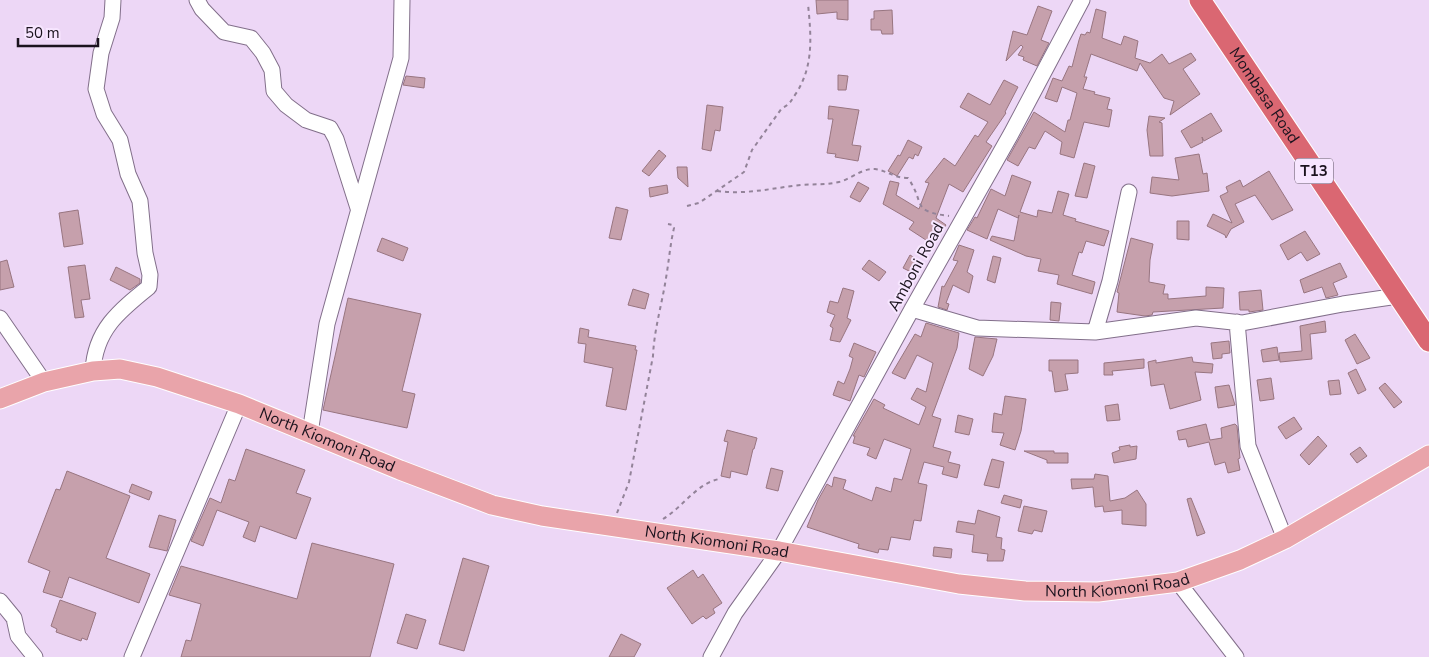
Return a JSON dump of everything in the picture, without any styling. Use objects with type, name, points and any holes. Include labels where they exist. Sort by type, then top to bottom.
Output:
[{"type":"highway","name":"Mombasa Road","points":[[1200,0],[1429,341]]},
{"type":"main road","name":"North Kiomoni Road","points":[[0,399],[44,382],[93,371],[120,370],[157,376],[239,404],[492,505],[612,528],[779,551],[959,584],[1025,591],[1098,592],[1178,582],[1240,560],[1285,539],[1429,454]]},
{"type":"street","points":[[93,371],[94,356],[104,332],[117,312],[149,286],[150,275],[145,253],[140,201],[128,174],[120,140],[104,114],[96,89],[101,53],[112,18],[113,0]]},
{"type":"street","points":[[197,0],[202,10],[224,32],[251,38],[263,53],[272,70],[274,91],[286,105],[306,120],[330,128],[336,139],[358,208]]},
{"type":"street","points":[[310,433],[327,324],[401,58],[402,0]]},
{"type":"street","name":"Amboni Road","points":[[711,657],[735,613],[779,551],[912,308],[1011,134],[1082,0]]},
{"type":"street","points":[[1095,332],[1110,281],[1129,192]]},
{"type":"street","points":[[912,308],[977,328],[1095,332],[1196,318],[1237,322],[1398,296]]},
{"type":"street","points":[[0,318],[44,382]]},
{"type":"street","points":[[1237,322],[1248,446],[1285,539]]},
{"type":"street","points":[[132,657],[239,404]]},
{"type":"street","points":[[1178,582],[1236,657]]},
{"type":"street","points":[[0,601],[14,618],[18,636],[35,657]]},
{"type":"path","points":[[687,206],[699,203],[744,172],[752,150],[782,108],[788,105],[805,78],[811,36],[808,4]]},
{"type":"path","points":[[716,191],[742,193],[802,185],[820,185],[841,182],[858,173],[875,169],[897,178],[908,178],[920,207],[926,212],[964,217]]},
{"type":"path","points":[[612,528],[629,482],[653,356],[653,343],[667,276],[668,249],[674,228],[673,224],[668,224]]},
{"type":"path","points":[[645,532],[675,512],[707,482],[719,479]]},
{"type":"building","points":[[816,0],[848,0],[848,20],[837,19],[837,12],[817,14]]},
{"type":"building","points":[[1038,6],[1052,11],[1041,40],[1049,43],[1037,66],[1023,60],[1024,57],[1018,55],[1023,47],[1021,45],[1006,61],[1013,31],[1027,35]]},
{"type":"building","points":[[1096,9],[1106,12],[1102,38],[1121,45],[1124,36],[1138,41],[1135,58],[1150,63],[1162,54],[1169,64],[1191,53],[1196,60],[1183,69],[1200,94],[1170,115],[1174,101],[1164,98],[1140,63],[1137,71],[1091,54],[1084,77],[1087,77],[1083,89],[1110,98],[1107,109],[1112,110],[1109,127],[1084,122],[1074,158],[1060,154],[1062,142],[1045,131],[1035,149],[1029,147],[1018,166],[1007,160],[1034,112],[1065,132],[1077,93],[1062,87],[1057,102],[1045,98],[1053,78],[1062,81],[1069,66],[1072,67],[1081,34],[1090,33]]},
{"type":"building","points":[[892,10],[893,34],[882,34],[881,30],[871,30],[871,19],[874,19],[874,11]]},
{"type":"building","points":[[838,75],[848,76],[846,90],[838,90]]},
{"type":"building","points":[[406,76],[425,78],[424,88],[403,85]]},
{"type":"building","points":[[1004,80],[1018,87],[1006,113],[986,142],[992,146],[963,192],[949,184],[936,218],[946,225],[934,242],[930,240],[929,242],[909,229],[914,222],[883,204],[890,181],[899,183],[896,195],[919,209],[929,183],[925,182],[944,158],[955,166],[975,135],[978,137],[988,122],[960,107],[968,93],[990,105]]},
{"type":"building","points":[[707,105],[723,107],[720,131],[715,130],[711,151],[702,149]]},
{"type":"building","points":[[829,106],[859,110],[852,145],[861,146],[858,161],[835,157],[836,154],[827,153],[833,119],[828,119]]},
{"type":"building","points":[[1211,113],[1222,131],[1204,141],[1202,137],[1203,142],[1191,148],[1181,131]]},
{"type":"building","points":[[1149,116],[1165,118],[1159,122],[1162,123],[1163,156],[1150,156],[1147,130]]},
{"type":"building","points":[[908,140],[922,147],[918,156],[915,154],[913,159],[909,157],[897,176],[888,171],[898,155],[900,156]]},
{"type":"building","points":[[659,150],[666,156],[649,176],[642,171]]},
{"type":"building","points":[[1199,154],[1203,174],[1207,173],[1209,191],[1172,196],[1150,193],[1152,177],[1179,180],[1175,158]]},
{"type":"building","points":[[1084,163],[1095,166],[1087,198],[1075,196]]},
{"type":"building","points":[[677,167],[687,167],[688,187],[678,178]]},
{"type":"building","points":[[1269,171],[1293,210],[1272,220],[1255,195],[1235,204],[1244,222],[1231,229],[1226,238],[1225,235],[1207,226],[1213,214],[1232,223],[1220,196],[1228,192],[1226,187],[1240,180],[1243,187]]},
{"type":"building","points":[[1012,175],[1031,182],[1020,212],[1037,217],[1038,210],[1052,213],[1058,191],[1069,194],[1063,215],[1076,219],[1075,221],[1109,231],[1104,246],[1086,241],[1082,253],[1079,252],[1072,275],[1095,282],[1092,294],[1057,284],[1059,275],[1038,271],[1041,259],[1026,256],[990,240],[992,236],[1014,241],[1019,215],[1018,218],[998,209],[987,239],[967,230],[975,217],[977,218],[991,189],[1005,196]]},
{"type":"building","points":[[858,182],[869,188],[860,202],[850,197]]},
{"type":"building","points":[[667,185],[668,193],[650,197],[649,188]]},
{"type":"building","points":[[616,207],[628,210],[621,240],[609,238]]},
{"type":"building","points":[[78,210],[83,244],[64,247],[59,213]]},
{"type":"building","points":[[1177,221],[1189,221],[1189,240],[1177,239]]},
{"type":"building","points":[[1305,231],[1320,254],[1307,261],[1301,252],[1288,260],[1280,245]]},
{"type":"building","points":[[382,238],[408,248],[403,261],[377,251]]},
{"type":"building","points":[[1131,238],[1153,244],[1149,282],[1165,285],[1163,294],[1168,294],[1168,299],[1206,296],[1206,287],[1224,288],[1223,308],[1153,312],[1152,315],[1145,316],[1117,312],[1119,293],[1117,292]]},
{"type":"building","points":[[959,245],[974,250],[967,272],[973,276],[969,293],[953,285],[946,303],[949,304],[947,310],[938,307],[942,286],[944,287],[958,261],[953,260]]},
{"type":"building","points":[[910,255],[920,261],[913,273],[903,268]]},
{"type":"building","points":[[993,256],[1001,258],[995,283],[987,280]]},
{"type":"building","points":[[7,260],[14,287],[0,290],[0,262]]},
{"type":"building","points":[[869,260],[886,272],[879,281],[862,269]]},
{"type":"building","points":[[1340,263],[1347,277],[1333,283],[1338,295],[1326,298],[1322,287],[1304,293],[1300,280]]},
{"type":"building","points":[[85,265],[90,299],[81,300],[84,317],[75,318],[68,267]]},
{"type":"building","points":[[116,267],[140,279],[140,283],[130,290],[110,280]]},
{"type":"building","points":[[843,288],[854,291],[847,318],[851,320],[840,342],[830,340],[833,328],[830,326],[835,315],[827,312],[830,301],[838,303]]},
{"type":"building","points":[[633,289],[649,294],[645,309],[628,305]]},
{"type":"building","points":[[1261,290],[1263,310],[1249,312],[1249,310],[1240,310],[1239,292]]},
{"type":"building","points":[[348,298],[421,314],[402,391],[415,394],[407,428],[323,410]]},
{"type":"building","points":[[1051,302],[1061,303],[1059,321],[1050,320]]},
{"type":"building","points":[[1325,321],[1326,332],[1310,334],[1312,359],[1280,362],[1279,353],[1302,351],[1300,326]]},
{"type":"building","points":[[926,323],[959,333],[957,348],[932,416],[941,419],[933,447],[951,452],[948,462],[960,465],[957,478],[942,474],[944,467],[924,462],[918,483],[927,485],[921,521],[914,520],[910,540],[891,537],[888,550],[879,549],[878,553],[858,548],[859,544],[807,527],[818,500],[827,484],[832,487],[834,477],[846,480],[843,489],[872,501],[876,487],[891,492],[894,478],[902,480],[911,449],[884,439],[876,459],[867,455],[870,448],[853,443],[855,436],[853,436],[874,399],[885,405],[883,408],[919,425],[926,407],[911,399],[917,388],[926,392],[933,363],[917,355],[905,379],[892,373],[915,334],[921,337]]},
{"type":"building","points":[[580,328],[589,330],[588,337],[636,346],[635,350],[637,350],[626,410],[606,406],[613,368],[584,362],[586,344],[578,343]]},
{"type":"building","points":[[1355,334],[1370,358],[1357,364],[1345,340]]},
{"type":"building","points":[[975,337],[997,339],[993,356],[983,376],[969,369]]},
{"type":"building","points":[[1229,341],[1230,353],[1222,354],[1222,358],[1213,359],[1211,343]]},
{"type":"building","points":[[854,343],[876,352],[864,377],[859,375],[850,401],[833,395],[838,381],[844,384],[853,358],[849,356]]},
{"type":"building","points":[[1277,347],[1279,360],[1263,362],[1261,350]]},
{"type":"building","points":[[1192,357],[1193,362],[1213,364],[1212,373],[1195,372],[1201,400],[1170,409],[1164,384],[1151,386],[1148,362],[1156,360],[1156,363]]},
{"type":"building","points":[[1144,359],[1144,368],[1112,371],[1113,375],[1104,375],[1104,363]]},
{"type":"building","points":[[1049,360],[1078,360],[1078,373],[1065,374],[1068,390],[1055,392],[1052,371],[1049,371]]},
{"type":"building","points":[[1356,369],[1366,390],[1358,394],[1348,373]]},
{"type":"building","points":[[1271,378],[1274,399],[1260,401],[1257,380]]},
{"type":"building","points":[[1339,380],[1341,394],[1330,395],[1328,381]]},
{"type":"building","points":[[1385,383],[1402,402],[1394,408],[1379,388]]},
{"type":"building","points":[[1229,385],[1235,405],[1218,408],[1215,387]]},
{"type":"building","points":[[1005,396],[1026,399],[1021,431],[1015,450],[1000,445],[1004,433],[992,432],[994,413],[1002,415]]},
{"type":"building","points":[[1118,404],[1120,420],[1107,421],[1105,406]]},
{"type":"building","points":[[958,415],[973,419],[969,435],[955,432]]},
{"type":"building","points":[[1294,417],[1302,429],[1286,439],[1278,427]]},
{"type":"building","points":[[1206,424],[1210,440],[1222,438],[1221,428],[1235,424],[1237,426],[1240,470],[1228,473],[1225,462],[1215,465],[1209,442],[1188,447],[1186,439],[1179,440],[1177,431]]},
{"type":"building","points":[[727,430],[757,438],[747,475],[731,471],[730,478],[721,476],[728,442],[724,441]]},
{"type":"building","points":[[1318,436],[1327,446],[1309,465],[1300,455]]},
{"type":"building","points":[[1130,445],[1130,447],[1137,446],[1136,459],[1114,463],[1112,453],[1120,450],[1119,447]]},
{"type":"building","points":[[1360,447],[1367,456],[1357,463],[1350,454]]},
{"type":"building","points":[[246,449],[305,470],[296,493],[311,498],[296,539],[260,526],[255,542],[243,537],[249,522],[217,510],[203,546],[191,541],[210,498],[221,503],[229,479],[235,481]]},
{"type":"building","points":[[1024,451],[1068,453],[1068,463],[1047,463],[1047,460]]},
{"type":"building","points":[[992,459],[1004,462],[999,488],[984,485]]},
{"type":"building","points":[[771,468],[783,471],[778,491],[766,488]]},
{"type":"building","points":[[67,471],[130,496],[106,558],[150,574],[139,603],[69,577],[62,598],[43,592],[50,571],[28,562],[56,489],[60,490]]},
{"type":"building","points":[[1095,474],[1108,476],[1110,501],[1125,498],[1137,490],[1146,504],[1146,526],[1122,524],[1122,510],[1104,512],[1103,506],[1095,507],[1093,487],[1072,489],[1071,479],[1094,479]]},
{"type":"building","points":[[132,484],[152,492],[149,500],[129,492]]},
{"type":"building","points":[[1004,495],[1022,500],[1020,508],[1001,503]]},
{"type":"building","points":[[1191,498],[1205,533],[1197,536],[1187,499]]},
{"type":"building","points":[[1024,506],[1047,511],[1042,532],[1034,530],[1032,534],[1018,531]]},
{"type":"building","points":[[978,510],[1000,517],[996,537],[1002,538],[1001,549],[1005,550],[1003,561],[987,561],[988,554],[972,552],[974,535],[956,532],[958,521],[975,524]]},
{"type":"building","points":[[159,515],[176,520],[167,551],[149,547]]},
{"type":"building","points":[[312,543],[394,564],[370,657],[181,657],[186,640],[191,641],[201,604],[169,595],[181,566],[297,599]]},
{"type":"building","points":[[934,547],[952,549],[951,558],[933,556]]},
{"type":"building","points":[[463,558],[489,566],[464,651],[439,644]]},
{"type":"building","points":[[693,570],[698,578],[703,574],[722,603],[713,609],[715,613],[706,619],[703,616],[692,624],[667,588]]},
{"type":"building","points":[[60,600],[96,613],[87,640],[82,638],[81,641],[56,632],[57,629],[51,626]]},
{"type":"building","points":[[406,614],[426,620],[417,649],[397,643]]},
{"type":"building","points":[[621,634],[641,644],[634,657],[609,657]]}]
